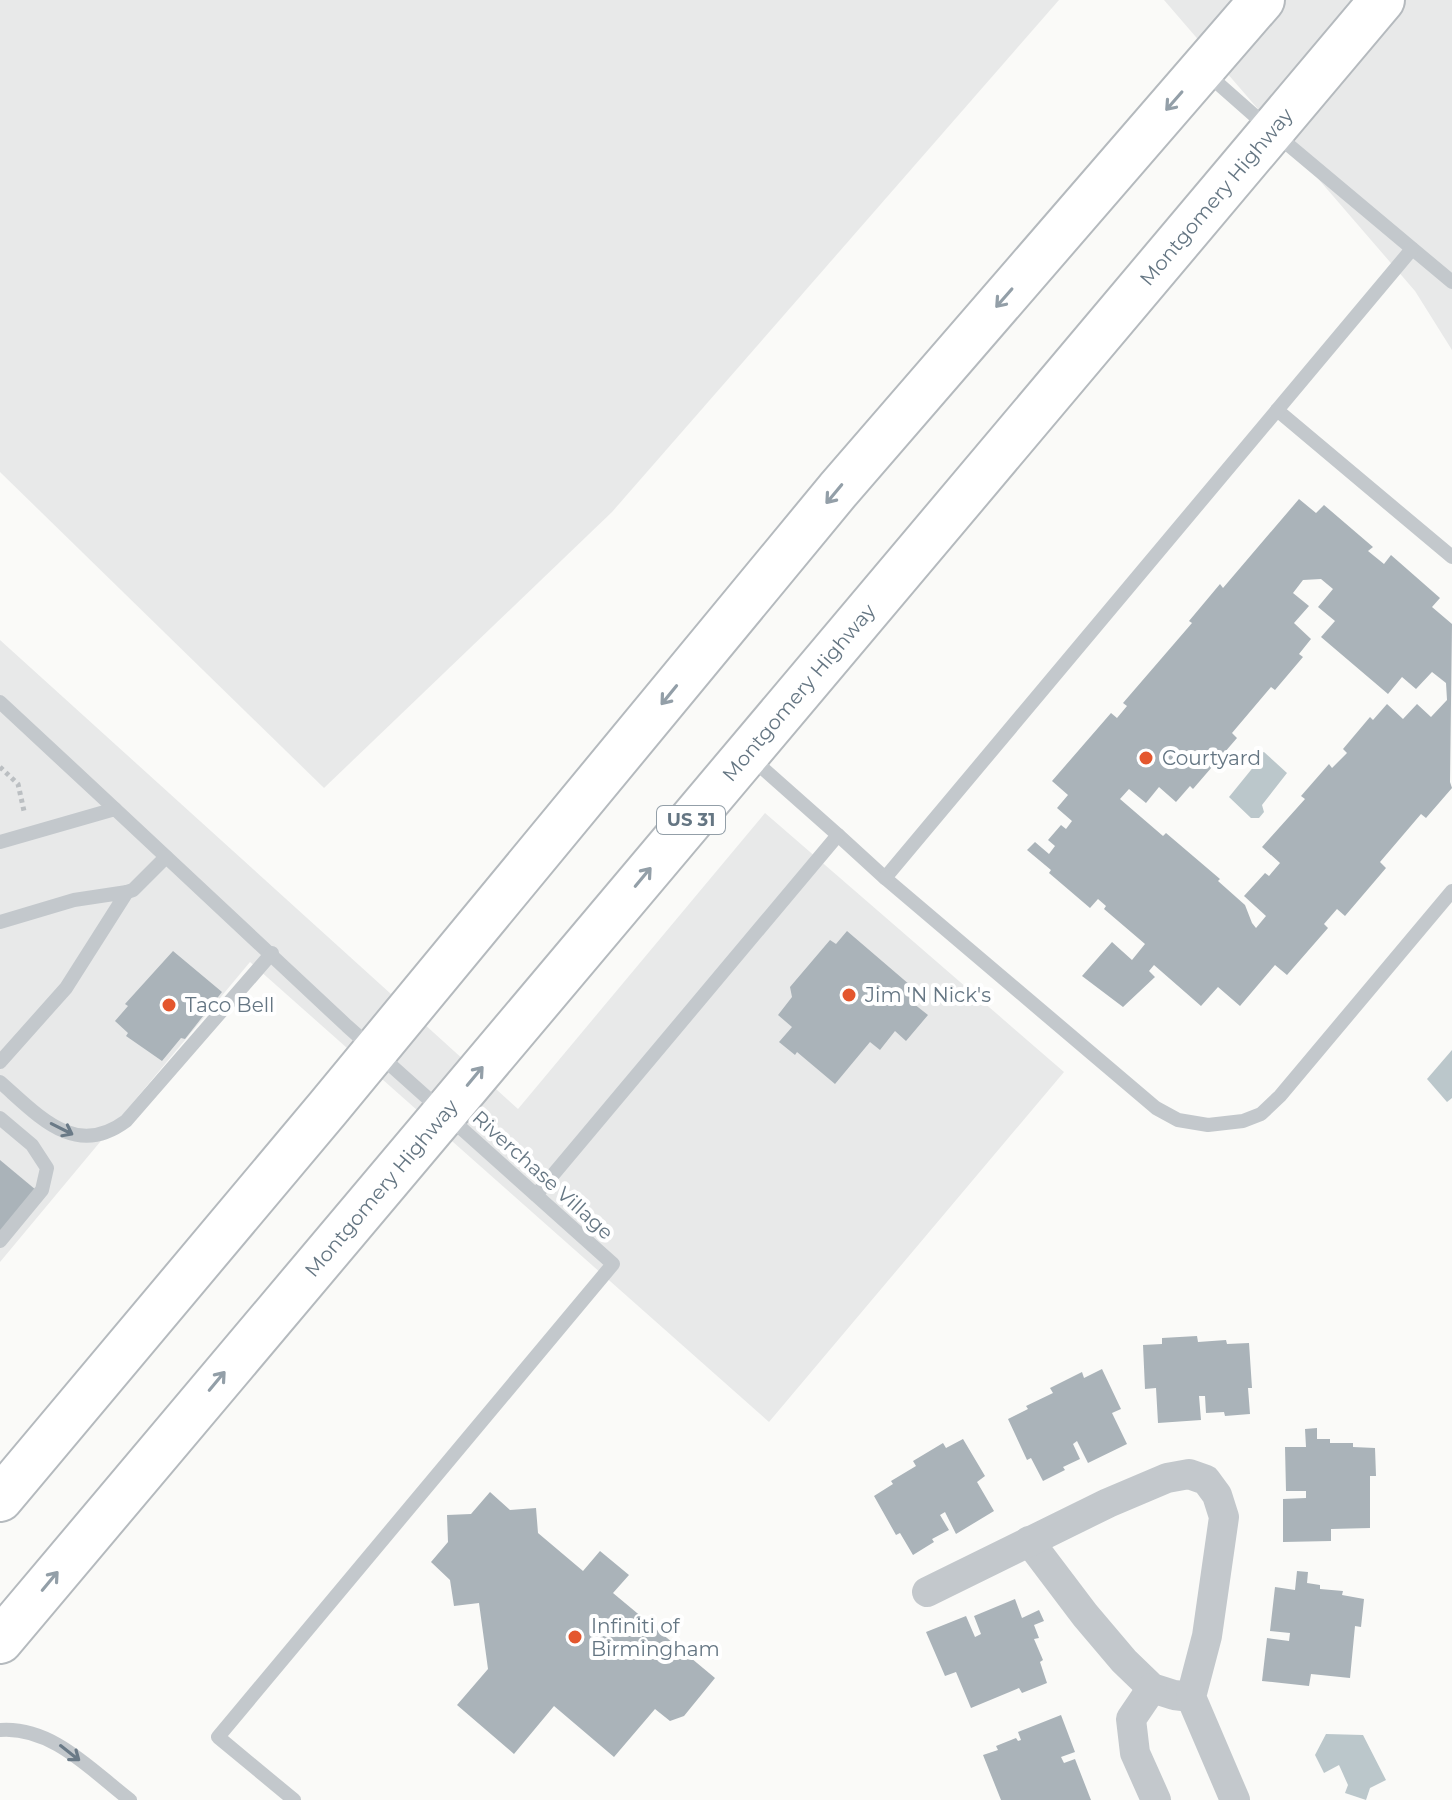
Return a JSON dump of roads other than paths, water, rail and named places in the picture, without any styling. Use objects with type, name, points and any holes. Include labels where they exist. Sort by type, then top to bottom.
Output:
[{"type":"main road","points":[[0,1499],[838,490],[1262,0]]},
{"type":"main road","name":"Montgomery Highway","points":[[0,1641],[1382,0]]},
{"type":"street","points":[[927,1592],[1108,1503],[1167,1478],[1189,1474],[1206,1480],[1217,1495],[1224,1517],[1207,1636],[1191,1697],[1235,1800]]},
{"type":"street","points":[[1029,1541],[1085,1615],[1152,1688],[1191,1697]]},
{"type":"street","points":[[1152,1688],[1131,1719],[1135,1753],[1156,1800]]},
{"type":"lane","points":[[1202,69],[1452,282]]},
{"type":"lane","points":[[885,878],[1412,249]]},
{"type":"lane","points":[[1277,410],[1452,557]]},
{"type":"lane","name":"Riverchase Village","points":[[0,702],[443,1113],[613,1264],[218,1737],[294,1800]]},
{"type":"lane","points":[[747,754],[885,878],[1156,1108],[1178,1120],[1208,1125],[1243,1121],[1261,1114],[1280,1096],[1452,891]]},
{"type":"lane","points":[[0,842],[115,809]]},
{"type":"lane","points":[[536,1195],[838,835]]},
{"type":"lane","points":[[0,922],[74,900],[133,890],[166,857]]},
{"type":"lane","points":[[0,1062],[66,988],[127,892]]},
{"type":"lane","points":[[0,1082],[64,1131],[92,1138],[113,1131],[134,1112],[272,953]]},
{"type":"lane","points":[[0,1118],[32,1145],[47,1168],[42,1190],[0,1241]]},
{"type":"lane","points":[[0,1730],[16,1729],[53,1741],[130,1800]]},
{"type":"place","name":"Courtyard","points":[[1146,758]]},
{"type":"place","name":"Jim 'N Nick's","points":[[849,995]]},
{"type":"place","name":"Taco Bell","points":[[169,1005]]},
{"type":"place","name":"Infiniti of Birmingham","points":[[575,1637]]}]
